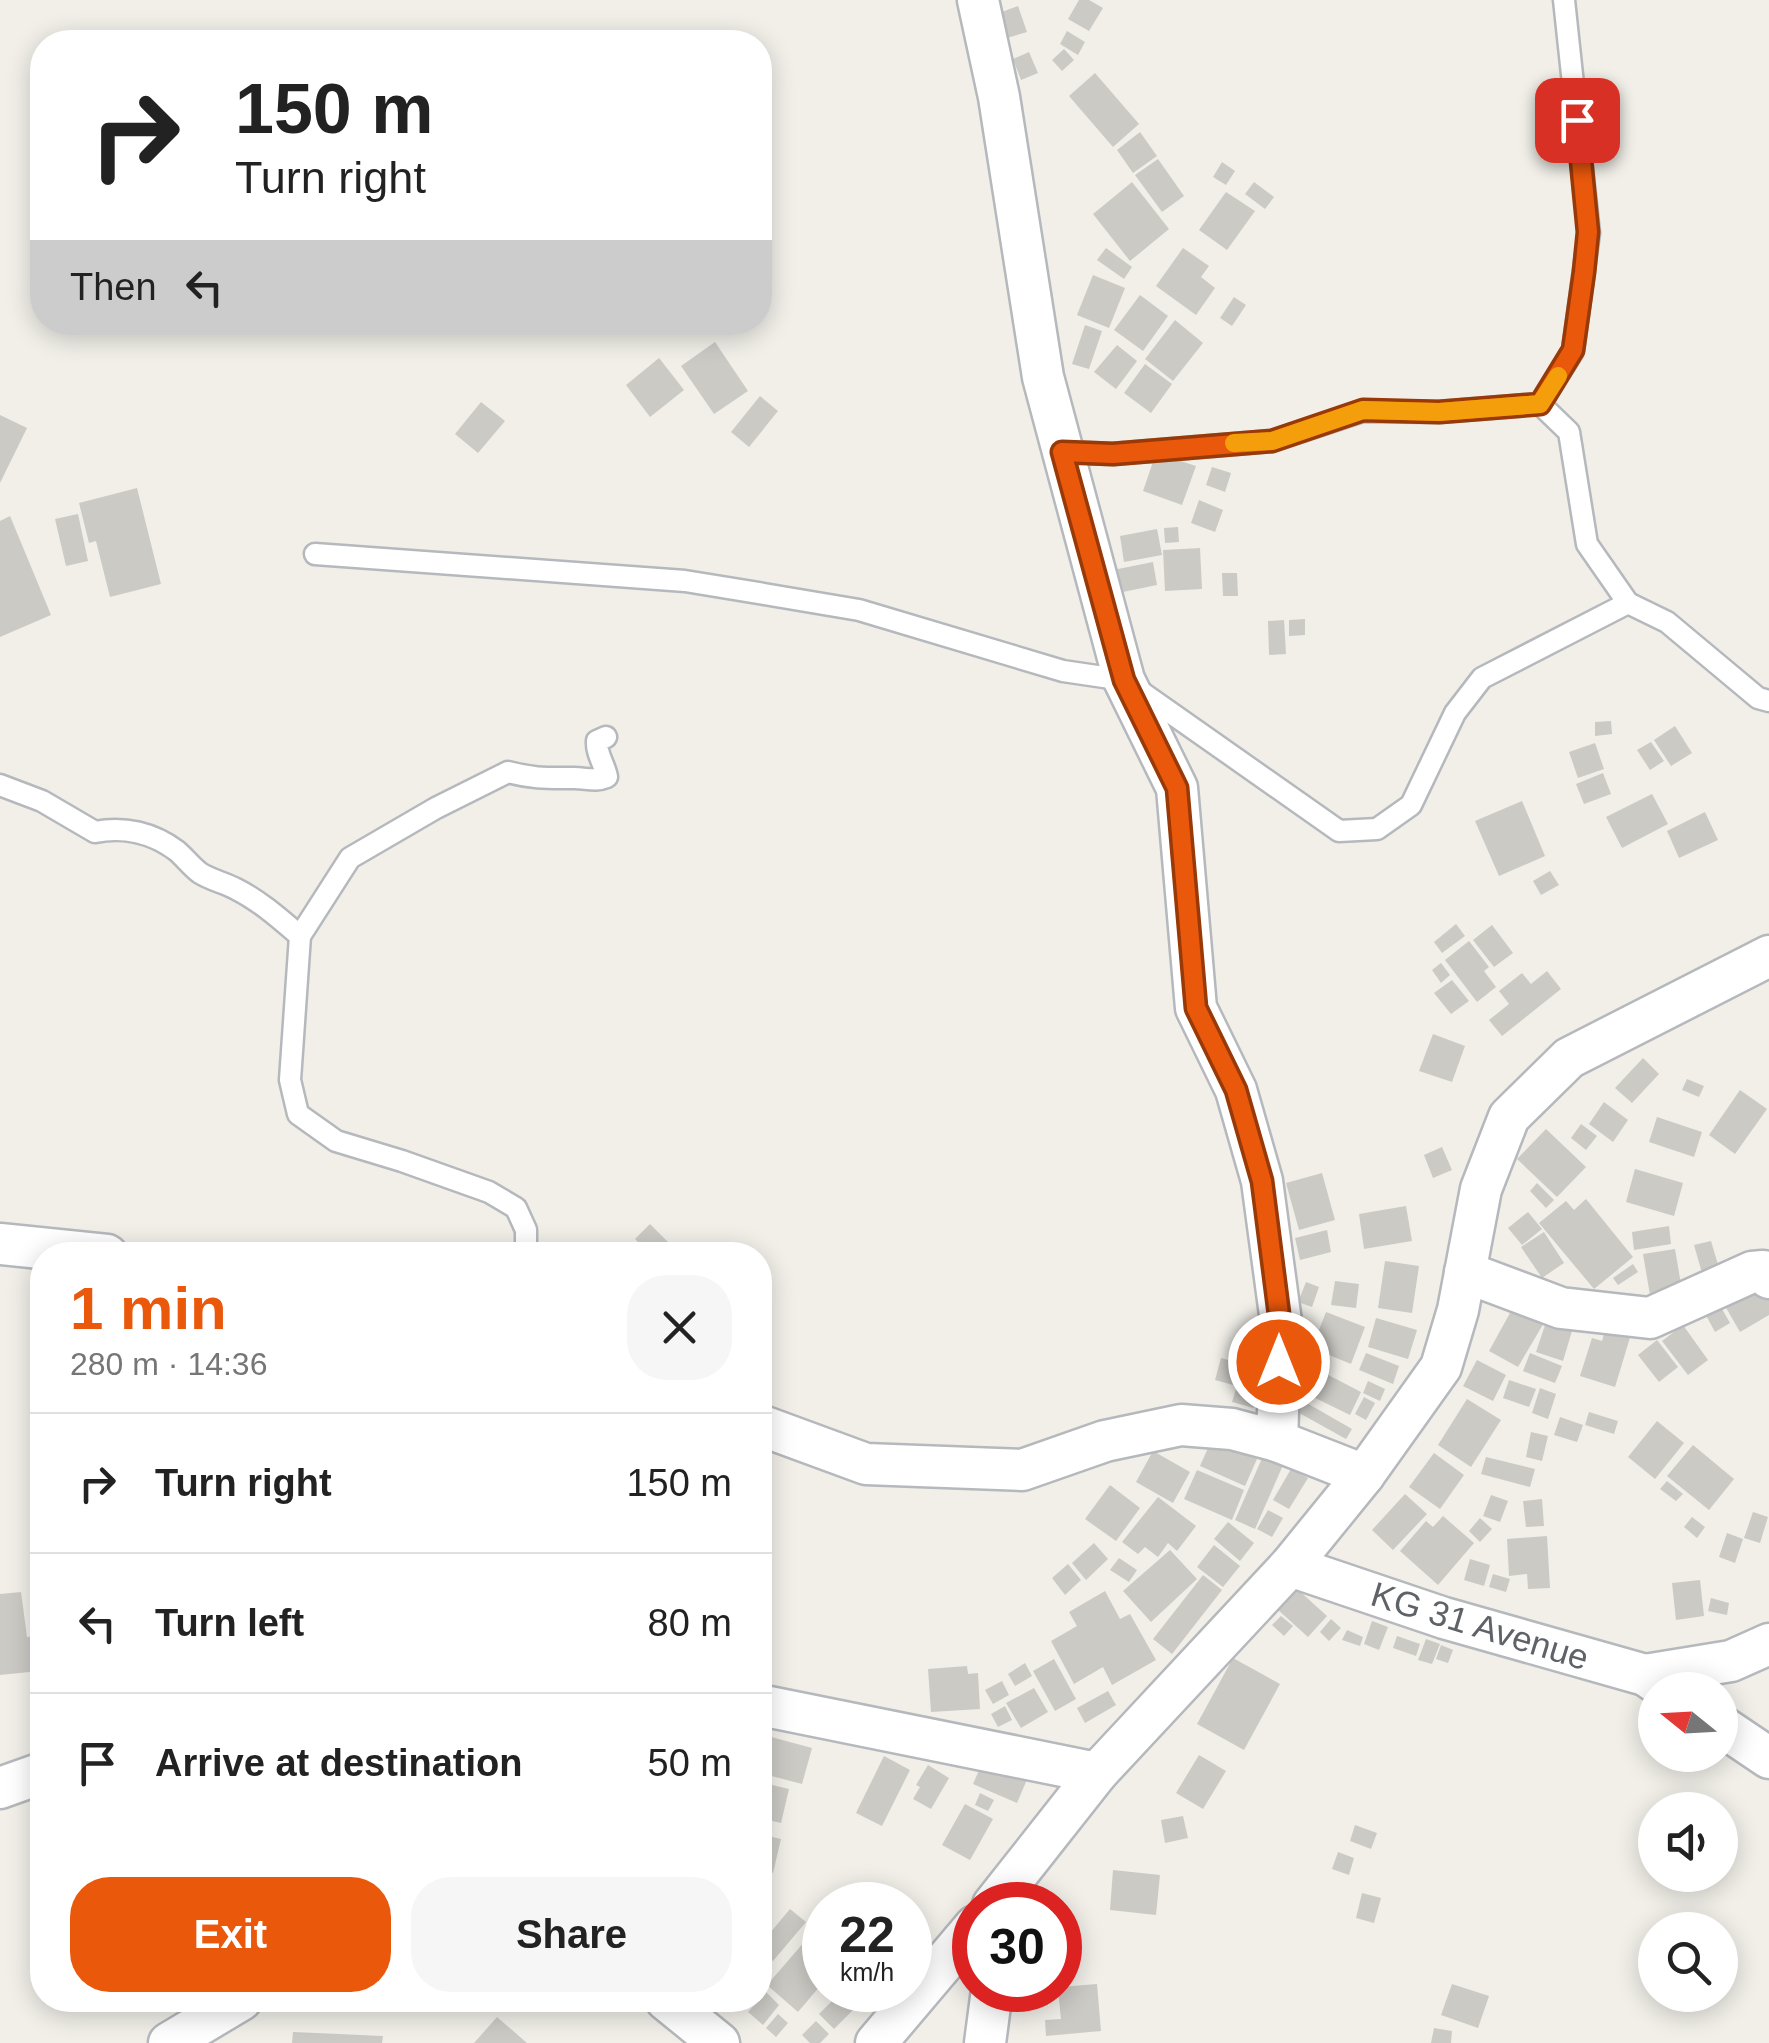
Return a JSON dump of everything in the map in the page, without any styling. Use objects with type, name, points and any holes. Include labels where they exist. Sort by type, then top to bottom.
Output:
[{"type":"street","points":[[978,0],[999,97],[1043,376],[1124,680],[1177,788],[1196,1008],[1236,1090],[1262,1181],[1280,1322],[1277,1441]]},
{"type":"street","points":[[1014,1882],[1097,1773],[1290,1566],[1364,1475],[1440,1367],[1458,1310],[1481,1189],[1509,1118],[1568,1058],[1769,956]]},
{"type":"street","points":[[0,1244],[30,1247]]},
{"type":"street","points":[[1465,1272],[1561,1308],[1650,1318],[1752,1272],[1763,1272],[1769,1278]]},
{"type":"street","points":[[772,1429],[866,1464],[1022,1470],[1105,1442],[1181,1424],[1232,1429],[1277,1441],[1364,1475]]},
{"type":"street","name":"KG 31 Avenue","points":[[1290,1566],[1638,1677]]},
{"type":"street","points":[[1692,1672],[1731,1661],[1769,1644]]},
{"type":"street","points":[[772,1707],[1097,1773]]},
{"type":"street","points":[[1738,1738],[1769,1758]]},
{"type":"street","points":[[0,1788],[30,1777]]},
{"type":"street","points":[[876,2043],[952,1953]]},
{"type":"street","points":[[168,2043],[221,2012]]},
{"type":"street","points":[[681,2012],[719,2043]]},
{"type":"street","points":[[985,2043],[989,2012]]},
{"type":"lane","points":[[1540,404],[1573,350],[1588,232],[1564,0]]},
{"type":"lane","points":[[1062,452],[1113,454],[1272,441],[1363,410],[1439,412],[1540,404],[1569,432],[1587,544],[1628,603],[1667,622],[1758,698],[1769,701]]},
{"type":"lane","points":[[314,554],[685,582],[744,590],[858,610],[1063,671],[1124,680],[1338,831],[1377,829],[1411,804],[1455,713],[1482,678],[1628,603]]},
{"type":"lane","points":[[526,1242],[526,1230],[516,1208],[489,1192],[336,1141],[298,1114],[290,1080],[300,936],[350,858],[508,772],[535,779],[607,778],[606,766],[596,749],[606,737]]},
{"type":"lane","points":[[0,785],[42,801],[95,832],[113,828],[155,838],[174,849],[201,874],[264,906],[300,936]]},
{"type":"building","points":[[1079,0],[1089,0],[1103,8],[1089,31],[1068,19]]},
{"type":"building","points":[[1018,6],[1027,32],[1007,38],[999,13]]},
{"type":"building","points":[[1067,31],[1085,42],[1078,55],[1060,44]]},
{"type":"building","points":[[1064,49],[1074,60],[1062,71],[1052,60]]},
{"type":"building","points":[[1029,52],[1038,73],[1021,80],[1013,59]]},
{"type":"building","points":[[1095,73],[1139,124],[1113,147],[1069,96]]},
{"type":"building","points":[[1140,132],[1157,156],[1133,173],[1117,150]]},
{"type":"building","points":[[1158,159],[1184,196],[1162,212],[1135,175]]},
{"type":"building","points":[[1222,162],[1235,171],[1226,185],[1213,177]]},
{"type":"building","points":[[1132,182],[1169,229],[1130,261],[1093,214]]},
{"type":"building","points":[[1254,182],[1274,197],[1265,209],[1245,194]]},
{"type":"building","points":[[1226,192],[1255,211],[1227,250],[1199,230]]},
{"type":"building","points":[[1106,248],[1132,267],[1124,279],[1097,260]]},
{"type":"building","points":[[1183,248],[1209,266],[1201,277],[1215,288],[1196,315],[1156,286]]},
{"type":"building","points":[[1093,275],[1125,288],[1109,328],[1077,315]]},
{"type":"building","points":[[1140,295],[1168,316],[1143,351],[1114,330]]},
{"type":"building","points":[[1234,297],[1246,305],[1232,326],[1220,318]]},
{"type":"building","points":[[1175,320],[1203,343],[1173,381],[1145,359]]},
{"type":"building","points":[[1085,325],[1102,331],[1089,369],[1072,364]]},
{"type":"building","points":[[715,342],[748,391],[714,414],[681,366]]},
{"type":"building","points":[[1117,345],[1137,361],[1116,389],[1094,372]]},
{"type":"building","points":[[659,358],[684,390],[650,417],[626,385]]},
{"type":"building","points":[[1145,364],[1172,384],[1151,413],[1124,393]]},
{"type":"building","points":[[760,396],[778,411],[749,447],[731,432]]},
{"type":"building","points":[[481,402],[505,421],[478,453],[455,434]]},
{"type":"building","points":[[0,415],[27,428],[0,483]]},
{"type":"building","points":[[1156,453],[1196,466],[1182,505],[1143,491]]},
{"type":"building","points":[[1212,467],[1231,473],[1225,492],[1206,485]]},
{"type":"building","points":[[137,488],[161,584],[110,597],[96,541],[89,543],[79,503]]},
{"type":"building","points":[[1199,500],[1223,510],[1215,532],[1191,523]]},
{"type":"building","points":[[78,514],[88,561],[66,566],[55,519]]},
{"type":"building","points":[[10,516],[51,615],[0,637],[0,521]]},
{"type":"building","points":[[1178,527],[1179,542],[1165,543],[1164,528]]},
{"type":"building","points":[[1157,529],[1162,555],[1124,562],[1120,536]]},
{"type":"building","points":[[1200,548],[1202,589],[1165,591],[1163,550]]},
{"type":"building","points":[[1153,562],[1157,585],[1118,593],[1113,570]]},
{"type":"building","points":[[1222,573],[1237,573],[1238,596],[1223,596]]},
{"type":"building","points":[[1305,619],[1305,635],[1289,636],[1289,620]]},
{"type":"building","points":[[1284,620],[1286,654],[1269,655],[1268,621]]},
{"type":"building","points":[[1611,721],[1612,734],[1595,736],[1595,722]]},
{"type":"building","points":[[1675,726],[1692,753],[1671,766],[1654,740]]},
{"type":"building","points":[[1651,742],[1664,761],[1650,770],[1637,750]]},
{"type":"building","points":[[1595,743],[1604,769],[1578,778],[1569,752]]},
{"type":"building","points":[[1603,773],[1611,794],[1584,804],[1576,784]]},
{"type":"building","points":[[1652,794],[1668,824],[1622,848],[1606,817]]},
{"type":"building","points":[[1522,801],[1545,856],[1499,876],[1475,821]]},
{"type":"building","points":[[1705,812],[1718,840],[1679,858],[1667,831]]},
{"type":"building","points":[[1550,871],[1559,885],[1541,895],[1533,881]]},
{"type":"building","points":[[1456,924],[1465,936],[1442,953],[1434,942]]},
{"type":"building","points":[[1492,925],[1513,953],[1494,967],[1473,940]]},
{"type":"building","points":[[1469,941],[1489,967],[1484,971],[1496,987],[1477,1002],[1445,960]]},
{"type":"building","points":[[1441,963],[1450,975],[1441,983],[1432,970]]},
{"type":"building","points":[[1547,971],[1561,989],[1502,1036],[1489,1020],[1509,1004],[1499,991],[1522,973],[1531,984]]},
{"type":"building","points":[[1452,980],[1469,1001],[1451,1014],[1434,993]]},
{"type":"building","points":[[1433,1034],[1465,1046],[1452,1082],[1419,1071]]},
{"type":"building","points":[[1643,1058],[1659,1074],[1632,1103],[1615,1088]]},
{"type":"building","points":[[1687,1079],[1704,1086],[1699,1097],[1682,1090]]},
{"type":"building","points":[[1740,1090],[1767,1109],[1735,1154],[1709,1135]]},
{"type":"building","points":[[1604,1102],[1628,1120],[1613,1142],[1589,1124]]},
{"type":"building","points":[[1657,1117],[1702,1132],[1694,1157],[1649,1142]]},
{"type":"building","points":[[1581,1124],[1597,1136],[1586,1150],[1571,1138]]},
{"type":"building","points":[[1546,1129],[1586,1167],[1557,1197],[1517,1159]]},
{"type":"building","points":[[1442,1147],[1452,1170],[1433,1178],[1424,1155]]},
{"type":"building","points":[[1635,1169],[1683,1183],[1674,1216],[1626,1202]]},
{"type":"building","points":[[1322,1173],[1335,1220],[1299,1230],[1286,1183]]},
{"type":"building","points":[[1537,1183],[1554,1200],[1546,1208],[1530,1191]]},
{"type":"building","points":[[1586,1199],[1633,1257],[1594,1289],[1539,1223],[1566,1201],[1574,1210]]},
{"type":"building","points":[[1406,1206],[1412,1241],[1364,1249],[1359,1214]]},
{"type":"building","points":[[1528,1212],[1542,1229],[1522,1245],[1508,1228]]},
{"type":"building","points":[[650,1224],[668,1242],[638,1242],[635,1239]]},
{"type":"building","points":[[1669,1226],[1671,1244],[1634,1250],[1632,1232]]},
{"type":"building","points":[[1327,1230],[1331,1252],[1300,1260],[1295,1238]]},
{"type":"building","points":[[1544,1232],[1564,1263],[1542,1278],[1521,1247]]},
{"type":"building","points":[[1711,1241],[1719,1268],[1702,1273],[1694,1245]]},
{"type":"building","points":[[1675,1249],[1682,1290],[1650,1295],[1643,1254]]},
{"type":"building","points":[[1385,1261],[1419,1266],[1412,1313],[1378,1308]]},
{"type":"building","points":[[1633,1264],[1638,1272],[1618,1285],[1613,1278]]},
{"type":"building","points":[[1760,1276],[1769,1293],[1769,1315],[1740,1332],[1721,1299]]},
{"type":"building","points":[[1335,1281],[1359,1284],[1356,1308],[1331,1305]]},
{"type":"building","points":[[1306,1282],[1319,1287],[1312,1307],[1298,1302]]},
{"type":"building","points":[[1717,1300],[1730,1323],[1715,1332],[1702,1308]]},
{"type":"building","points":[[1515,1304],[1545,1321],[1518,1367],[1489,1351]]},
{"type":"building","points":[[1326,1312],[1365,1327],[1351,1364],[1312,1348]]},
{"type":"building","points":[[1376,1318],[1417,1330],[1408,1359],[1368,1347]]},
{"type":"building","points":[[1546,1322],[1572,1331],[1563,1361],[1536,1352]]},
{"type":"building","points":[[1607,1324],[1632,1331],[1615,1387],[1580,1376],[1592,1338],[1602,1341]]},
{"type":"building","points":[[1683,1325],[1708,1360],[1688,1375],[1662,1341]]},
{"type":"building","points":[[1657,1340],[1678,1367],[1659,1382],[1638,1355]]},
{"type":"building","points":[[1366,1353],[1399,1366],[1393,1384],[1359,1370]]},
{"type":"building","points":[[1530,1353],[1562,1366],[1555,1383],[1523,1371]]},
{"type":"building","points":[[1221,1358],[1264,1370],[1254,1408],[1232,1402],[1237,1386],[1215,1380]]},
{"type":"building","points":[[1477,1360],[1506,1375],[1493,1401],[1463,1386]]},
{"type":"building","points":[[1311,1366],[1361,1392],[1350,1415],[1299,1390]]},
{"type":"building","points":[[1509,1380],[1536,1389],[1529,1407],[1503,1398]]},
{"type":"building","points":[[1368,1381],[1385,1389],[1380,1401],[1363,1393]]},
{"type":"building","points":[[1540,1388],[1556,1394],[1548,1419],[1532,1413]]},
{"type":"building","points":[[1364,1397],[1375,1403],[1366,1420],[1355,1414]]},
{"type":"building","points":[[1298,1398],[1352,1429],[1346,1439],[1292,1409]]},
{"type":"building","points":[[1467,1399],[1501,1420],[1471,1467],[1438,1445]]},
{"type":"building","points":[[1589,1412],[1618,1421],[1614,1434],[1585,1425]]},
{"type":"building","points":[[1560,1417],[1583,1425],[1577,1442],[1554,1435]]},
{"type":"building","points":[[1657,1421],[1684,1443],[1655,1479],[1628,1457]]},
{"type":"building","points":[[1531,1432],[1548,1436],[1542,1461],[1526,1457]]},
{"type":"building","points":[[1212,1439],[1257,1459],[1245,1486],[1200,1466]]},
{"type":"building","points":[[1693,1445],[1734,1479],[1709,1510],[1667,1476]]},
{"type":"building","points":[[1153,1451],[1190,1472],[1173,1503],[1136,1482]]},
{"type":"building","points":[[1434,1453],[1464,1475],[1440,1509],[1409,1487]]},
{"type":"building","points":[[1263,1456],[1283,1465],[1255,1529],[1235,1520]]},
{"type":"building","points":[[1486,1457],[1535,1469],[1530,1487],[1481,1474]]},
{"type":"building","points":[[1291,1469],[1308,1478],[1289,1509],[1273,1500]]},
{"type":"building","points":[[1197,1470],[1244,1490],[1232,1520],[1184,1499]]},
{"type":"building","points":[[1667,1481],[1683,1494],[1676,1501],[1660,1489]]},
{"type":"building","points":[[1110,1485],[1140,1508],[1116,1541],[1085,1519]]},
{"type":"building","points":[[1405,1494],[1427,1514],[1393,1550],[1372,1530]]},
{"type":"building","points":[[1491,1495],[1508,1501],[1500,1522],[1483,1516]]},
{"type":"building","points":[[1158,1497],[1196,1526],[1177,1551],[1168,1543],[1158,1557],[1145,1547],[1138,1554],[1122,1542]]},
{"type":"building","points":[[1542,1499],[1544,1526],[1526,1527],[1523,1501]]},
{"type":"building","points":[[1268,1510],[1283,1518],[1272,1537],[1257,1529]]},
{"type":"building","points":[[1753,1512],[1768,1517],[1760,1543],[1744,1538]]},
{"type":"building","points":[[1443,1516],[1474,1543],[1438,1585],[1400,1551],[1426,1521],[1433,1527]]},
{"type":"building","points":[[1692,1517],[1705,1527],[1697,1538],[1684,1527]]},
{"type":"building","points":[[1480,1518],[1492,1529],[1480,1542],[1469,1531]]},
{"type":"building","points":[[1228,1522],[1254,1543],[1240,1561],[1214,1539]]},
{"type":"building","points":[[1727,1533],[1743,1539],[1735,1563],[1719,1557]]},
{"type":"building","points":[[1547,1536],[1550,1588],[1528,1589],[1527,1574],[1509,1576],[1507,1539]]},
{"type":"building","points":[[1094,1543],[1108,1559],[1086,1580],[1072,1563]]},
{"type":"building","points":[[1214,1545],[1240,1566],[1223,1587],[1197,1567]]},
{"type":"building","points":[[1170,1550],[1197,1579],[1151,1622],[1123,1591]]},
{"type":"building","points":[[1119,1558],[1137,1570],[1129,1582],[1110,1570]]},
{"type":"building","points":[[1470,1559],[1490,1565],[1484,1586],[1464,1580]]},
{"type":"building","points":[[1068,1564],[1081,1580],[1065,1595],[1052,1578]]},
{"type":"building","points":[[1493,1574],[1510,1579],[1506,1592],[1489,1587]]},
{"type":"building","points":[[1203,1575],[1222,1590],[1172,1654],[1153,1639]]},
{"type":"building","points":[[1700,1580],[1704,1616],[1676,1620],[1672,1583]]},
{"type":"building","points":[[1295,1587],[1327,1616],[1308,1637],[1276,1608]]},
{"type":"building","points":[[1105,1591],[1120,1619],[1130,1614],[1156,1660],[1112,1685],[1103,1667],[1074,1684],[1051,1641],[1077,1626],[1069,1612]]},
{"type":"building","points":[[21,1592],[27,1637],[30,1637],[30,1672],[0,1675],[0,1594]]},
{"type":"building","points":[[1711,1598],[1729,1603],[1727,1615],[1708,1611]]},
{"type":"building","points":[[1281,1616],[1293,1626],[1284,1636],[1272,1625]]},
{"type":"building","points":[[1331,1619],[1341,1628],[1329,1641],[1320,1632]]},
{"type":"building","points":[[1372,1621],[1388,1627],[1379,1650],[1364,1644]]},
{"type":"building","points":[[1347,1630],[1363,1637],[1360,1646],[1342,1640]]},
{"type":"building","points":[[1397,1636],[1420,1644],[1416,1656],[1393,1648]]},
{"type":"building","points":[[1426,1639],[1440,1644],[1432,1664],[1418,1660]]},
{"type":"building","points":[[1441,1645],[1453,1650],[1448,1663],[1436,1659]]},
{"type":"building","points":[[1233,1658],[1280,1684],[1244,1750],[1197,1724]]},
{"type":"building","points":[[1054,1659],[1076,1699],[1055,1711],[1033,1671]]},
{"type":"building","points":[[1025,1663],[1032,1676],[1015,1686],[1008,1674]]},
{"type":"building","points":[[967,1666],[968,1674],[978,1673],[980,1709],[931,1712],[928,1669]]},
{"type":"building","points":[[1002,1681],[1009,1695],[993,1704],[985,1690]]},
{"type":"building","points":[[1034,1688],[1048,1712],[1021,1728],[1006,1703]]},
{"type":"building","points":[[1108,1691],[1116,1705],[1085,1723],[1077,1708]]},
{"type":"building","points":[[1005,1706],[1012,1720],[998,1727],[991,1714]]},
{"type":"building","points":[[772,1737],[812,1748],[802,1784],[772,1776]]},
{"type":"building","points":[[1199,1755],[1226,1771],[1203,1809],[1176,1793]]},
{"type":"building","points":[[884,1756],[910,1770],[882,1826],[856,1813]]},
{"type":"building","points":[[984,1759],[1028,1777],[1017,1803],[973,1784]]},
{"type":"building","points":[[928,1765],[949,1778],[931,1809],[913,1799]]},
{"type":"building","points":[[772,1785],[789,1789],[781,1823],[772,1821]]},
{"type":"building","points":[[980,1793],[994,1800],[988,1811],[975,1805]]},
{"type":"building","points":[[965,1804],[993,1819],[970,1860],[942,1845]]},
{"type":"building","points":[[1183,1816],[1188,1838],[1165,1843],[1161,1820]]},
{"type":"building","points":[[1355,1825],[1377,1833],[1371,1849],[1350,1841]]},
{"type":"building","points":[[772,1837],[781,1839],[772,1873]]},
{"type":"building","points":[[1338,1852],[1354,1858],[1349,1875],[1332,1869]]},
{"type":"building","points":[[1113,1870],[1160,1875],[1156,1915],[1110,1910]]},
{"type":"building","points":[[1362,1893],[1381,1898],[1374,1923],[1356,1918]]},
{"type":"building","points":[[790,1909],[802,1919],[802,1927],[772,1960],[772,1931]]},
{"type":"building","points":[[802,1945],[802,2007],[798,2012],[772,1989],[772,1979]]},
{"type":"building","points":[[1097,1984],[1101,2031],[1046,2036],[1045,2020],[1061,2019],[1060,2012],[1082,2012],[1082,1985]]},
{"type":"building","points":[[1452,1984],[1489,1996],[1478,2028],[1441,2015]]},
{"type":"building","points":[[772,1998],[779,2005],[763,2025],[748,2012],[772,2012]]},
{"type":"building","points":[[821,2012],[851,2012],[834,2029]]},
{"type":"building","points":[[778,2014],[788,2023],[776,2037],[766,2028]]},
{"type":"building","points":[[497,2017],[527,2043],[474,2043]]},
{"type":"building","points":[[816,2021],[829,2034],[820,2043],[810,2043],[802,2035]]},
{"type":"building","points":[[1434,2028],[1452,2031],[1451,2043],[1431,2043]]},
{"type":"building","points":[[293,2032],[383,2036],[382,2043],[292,2043]]},
{"type":"slow traffic","points":[[1234,443],[1272,441],[1363,410],[1439,412],[1540,404],[1558,376]]},
{"type":"route","points":[[1279,1362],[1280,1322],[1262,1181],[1236,1090],[1196,1008],[1177,788],[1124,680],[1062,452],[1113,454],[1272,441],[1363,410],[1439,412],[1540,404],[1573,350],[1584,272],[1588,232],[1577,120]]}]
